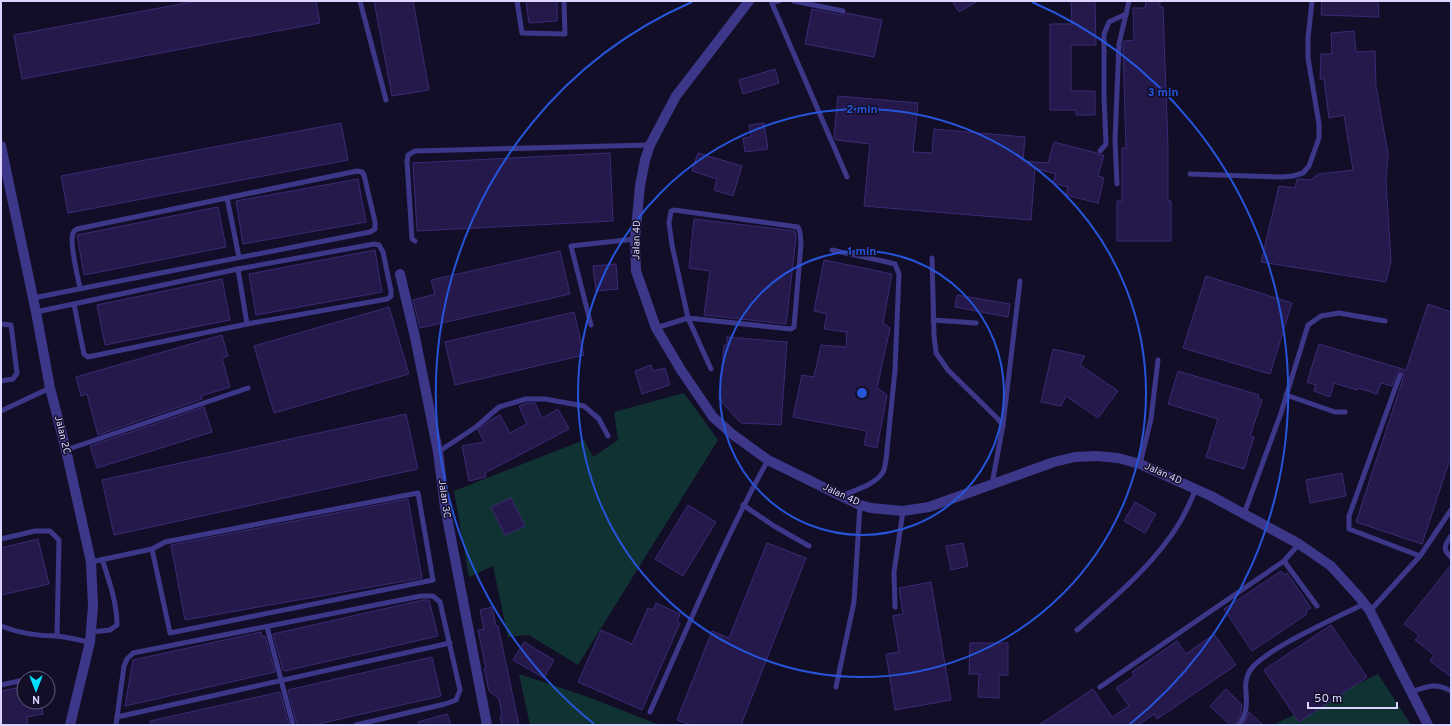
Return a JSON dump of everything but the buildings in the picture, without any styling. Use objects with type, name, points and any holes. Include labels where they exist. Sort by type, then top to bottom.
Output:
[{"type":"street","name":"Jalan 4D","points":[[749,1],[676,96],[650,145],[645,160],[640,186],[635,239],[636,271],[656,328],[681,370],[713,417],[732,434],[768,460],[860,505],[871,508],[903,511],[928,507],[1054,462],[1075,457],[1096,456],[1118,458],[1140,464],[1196,489],[1244,514],[1299,544],[1331,566],[1367,608],[1428,725]]},
{"type":"street","name":"Jalan 2C","points":[[1,146],[36,312],[50,388],[66,450],[91,562],[93,606],[91,637],[70,725]]},
{"type":"street","name":"Jalan 3C","points":[[400,274],[415,337],[438,452],[445,507],[487,725]]},
{"type":"lane","points":[[360,1],[386,100]]},
{"type":"lane","points":[[517,1],[522,33],[565,34],[564,1]]},
{"type":"lane","points":[[779,1],[771,2],[847,177]]},
{"type":"lane","points":[[794,1],[843,10]]},
{"type":"lane","points":[[1117,184],[1115,140],[1119,44],[1130,1]]},
{"type":"lane","points":[[1190,174],[1281,177],[1303,173],[1309,166],[1319,138],[1319,124],[1308,58],[1308,38],[1312,1]]},
{"type":"lane","points":[[1100,151],[1106,144],[1104,34],[1109,22],[1126,14]]},
{"type":"lane","points":[[415,241],[412,239],[407,161],[408,155],[415,151],[650,145]]},
{"type":"lane","points":[[33,298],[370,232],[375,229],[375,222],[364,175],[362,172],[357,171],[77,229],[72,235],[72,245],[80,288]]},
{"type":"lane","points":[[227,198],[239,257]]},
{"type":"lane","points":[[656,328],[688,318],[791,329],[794,327],[801,244],[798,227],[674,210],[671,211],[669,223],[672,245],[688,318],[711,368]]},
{"type":"lane","points":[[591,325],[571,246],[635,239]]},
{"type":"lane","points":[[36,312],[238,269],[374,244],[379,246],[383,252],[391,291],[391,296],[387,299],[247,324],[88,356],[84,354],[74,304]]},
{"type":"lane","points":[[832,250],[895,264],[899,274],[895,370],[884,471],[879,477],[862,487],[841,496]]},
{"type":"lane","points":[[932,258],[933,320],[936,353],[948,370],[1003,425]]},
{"type":"lane","points":[[238,269],[247,324]]},
{"type":"lane","points":[[992,484],[1003,425],[1020,281]]},
{"type":"lane","points":[[1244,514],[1281,413],[1308,325],[1316,318],[1321,316],[1339,313],[1385,321]]},
{"type":"lane","points":[[933,320],[976,323]]},
{"type":"lane","points":[[1,324],[11,324],[17,373],[13,379],[1,381]]},
{"type":"lane","points":[[1140,464],[1151,418],[1158,360]]},
{"type":"lane","points":[[1400,375],[1349,516],[1349,529],[1420,556]]},
{"type":"lane","points":[[1,411],[50,388]]},
{"type":"lane","points":[[66,450],[248,388]]},
{"type":"lane","points":[[1286,395],[1335,412],[1345,412]]},
{"type":"lane","points":[[438,452],[476,427],[499,407],[526,399],[545,398],[584,406],[598,419],[608,436]]},
{"type":"lane","points":[[650,712],[743,505],[768,460]]},
{"type":"lane","points":[[1076,630],[1125,588],[1161,548],[1180,522],[1196,489]]},
{"type":"lane","points":[[91,562],[152,549],[165,542],[418,493],[433,580],[170,633],[152,549]]},
{"type":"lane","points":[[743,505],[774,526],[809,546]]},
{"type":"lane","points":[[836,687],[854,602],[860,505]]},
{"type":"lane","points":[[1238,725],[1243,719],[1247,707],[1246,680],[1250,671],[1274,650],[1367,608],[1420,556],[1451,510]]},
{"type":"lane","points":[[895,607],[894,572],[903,511]]},
{"type":"lane","points":[[1,539],[35,531],[50,531],[59,540],[57,636]]},
{"type":"lane","points":[[1451,536],[1445,544],[1445,550],[1451,557]]},
{"type":"lane","points":[[1100,687],[1284,561],[1299,544]]},
{"type":"lane","points":[[1,626],[22,633],[49,637],[91,637],[110,630],[117,625],[117,617],[108,576],[102,560]]},
{"type":"lane","points":[[1284,561],[1317,606]]},
{"type":"lane","points":[[116,725],[124,666],[127,659],[132,654],[421,596],[433,596],[440,602],[450,643],[460,690],[456,700],[356,725]]},
{"type":"lane","points":[[267,627],[294,725]]},
{"type":"lane","points":[[117,717],[450,643]]},
{"type":"lane","points":[[1,685],[16,682]]},
{"type":"lane","points":[[1411,692],[1432,686],[1443,687],[1451,691]]},
{"type":"green space","points":[[684,393],[718,440],[578,665],[529,635],[508,637],[493,566],[469,577],[454,491],[584,440],[593,457],[618,440],[614,412]]},
{"type":"green space","points":[[519,674],[588,697],[660,725],[530,725]]},
{"type":"green space","points":[[1378,674],[1411,725],[1273,725]]}]
